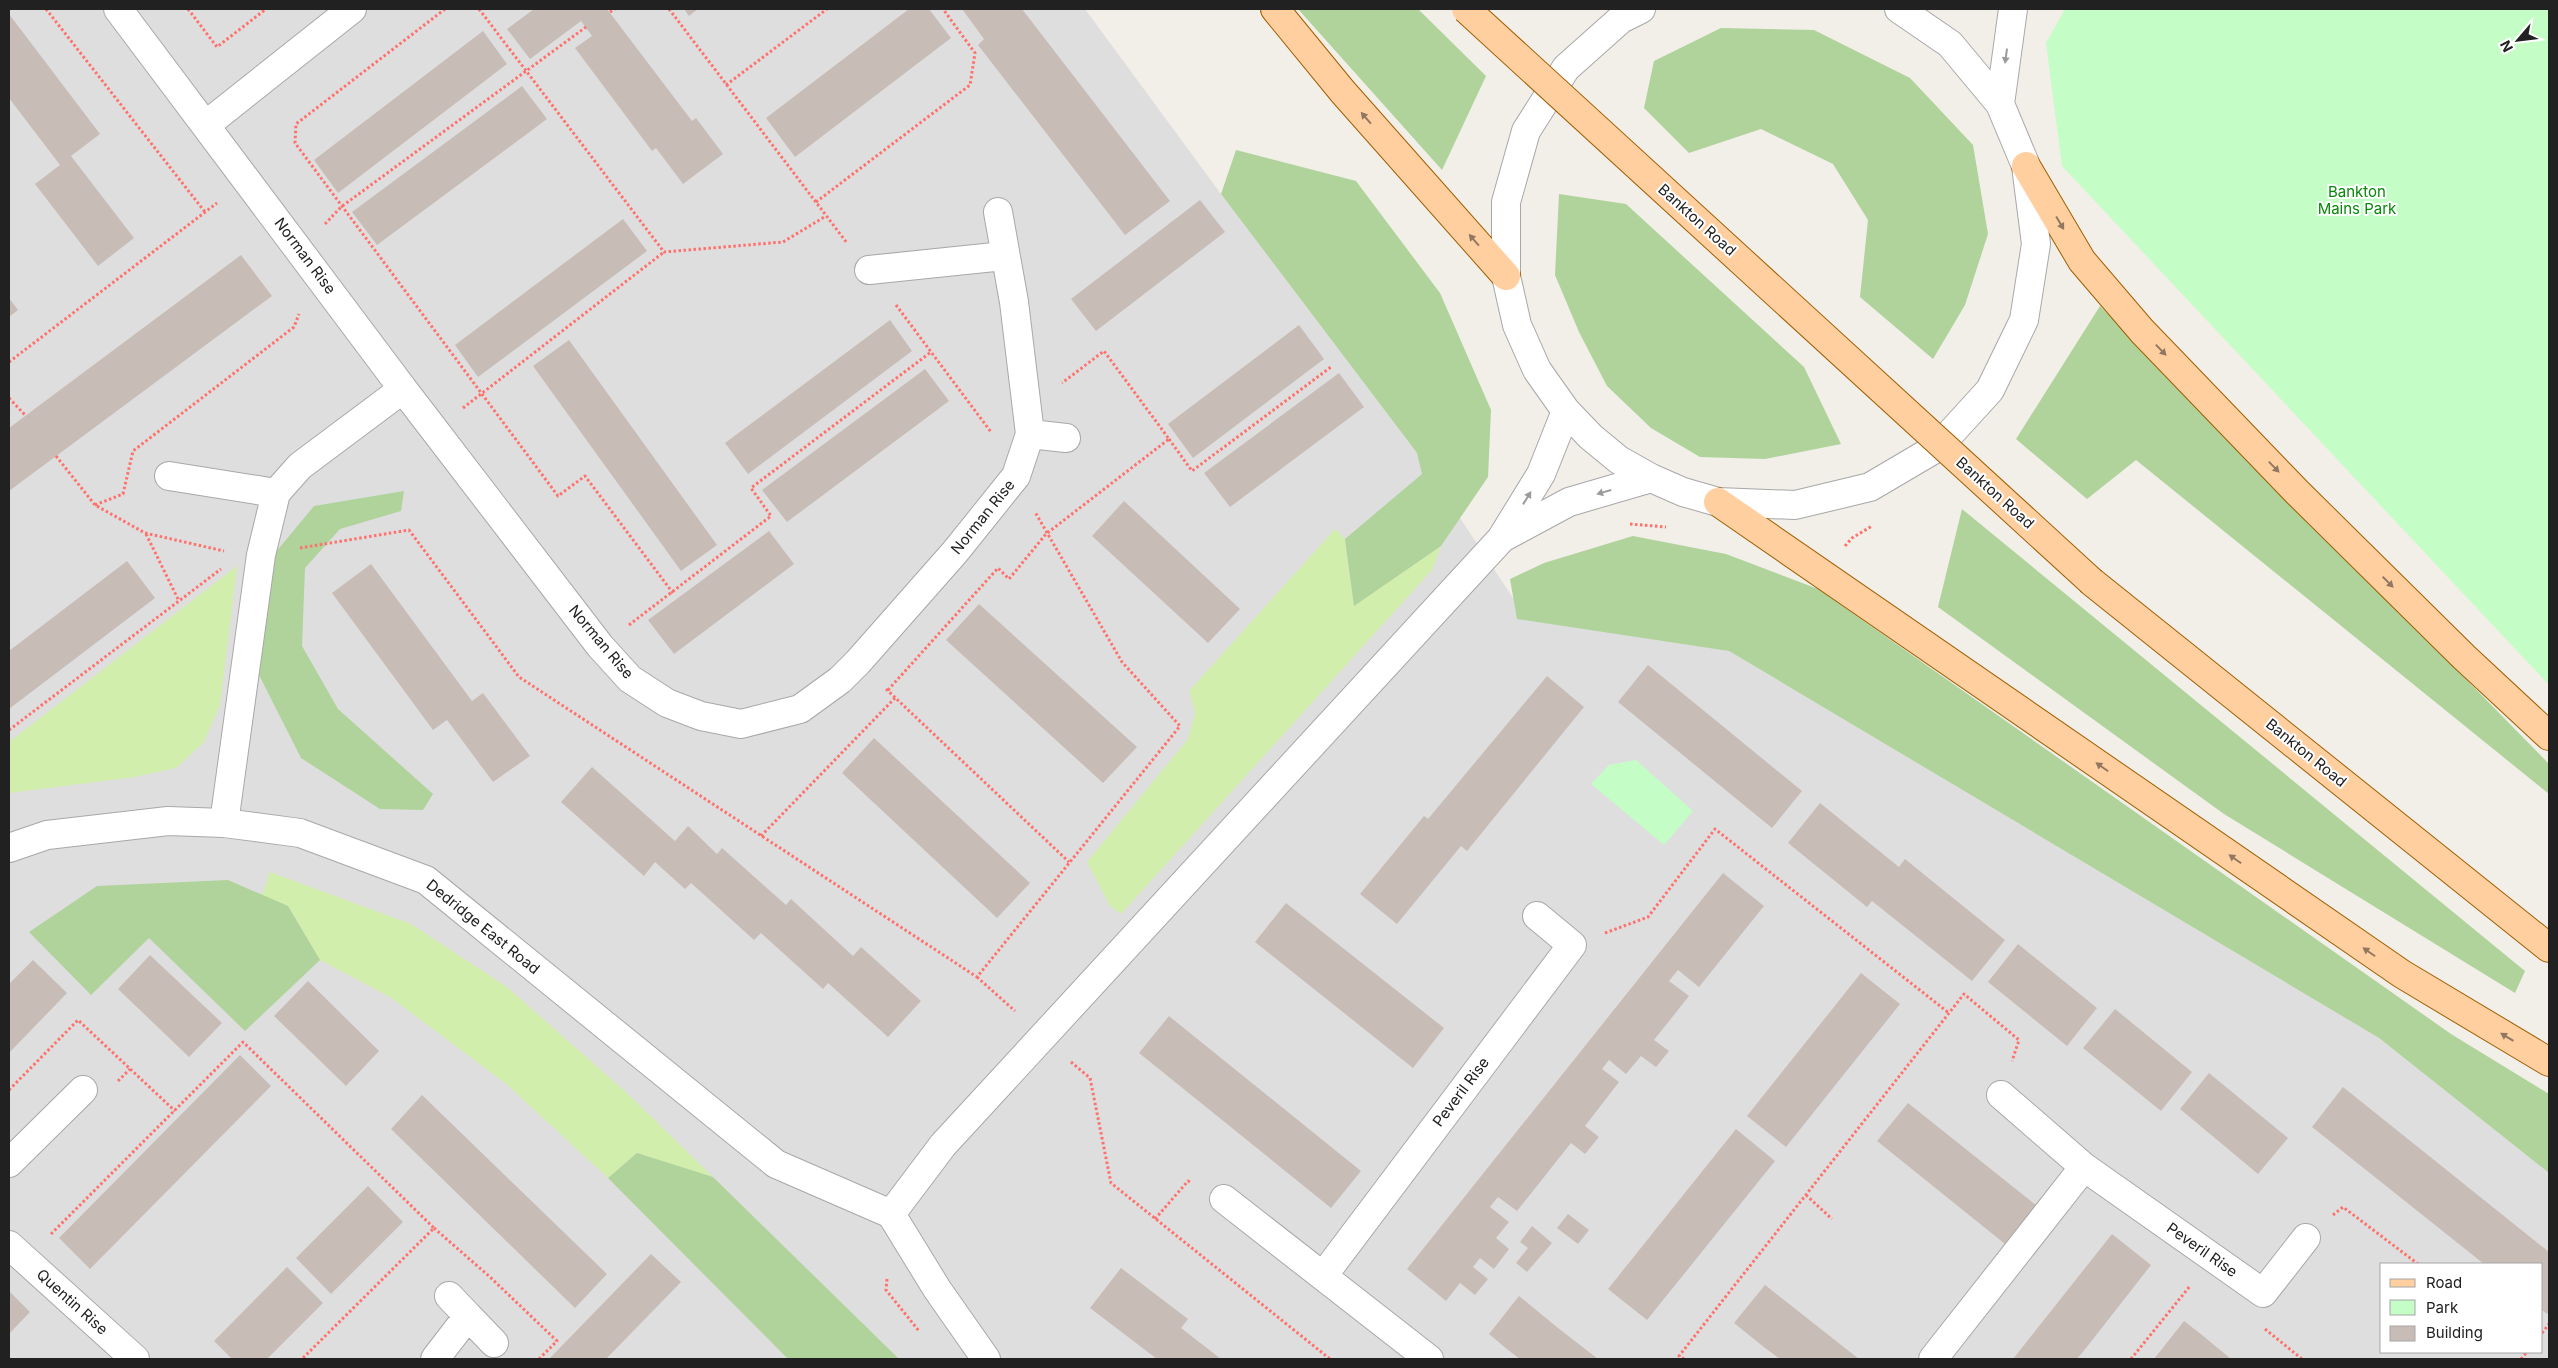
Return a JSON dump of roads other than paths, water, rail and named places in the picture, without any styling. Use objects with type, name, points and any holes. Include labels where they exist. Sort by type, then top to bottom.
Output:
[{"type":"main road","points":[[1275,9],[1343,92],[1506,276]]},
{"type":"main road","name":"Bankton Road","points":[[1466,9],[2092,582],[2549,948]]},
{"type":"main road","points":[[2026,166],[2082,261],[2142,331],[2297,492],[2464,657],[2549,736]]},
{"type":"main road","points":[[1718,502],[2402,974],[2549,1062]]},
{"type":"street","name":"Norman Rise","points":[[118,9],[207,124],[403,388],[600,646],[630,679],[667,703],[701,716],[741,724],[800,708],[840,680],[858,662],[991,509],[1016,476],[1028,422],[1014,302],[1004,256],[998,212]]},
{"type":"street","points":[[207,124],[352,9]]},
{"type":"street","points":[[1641,9],[1621,19],[1566,68],[1526,131],[1506,202],[1506,276],[1517,325],[1538,370],[1566,411],[1591,437],[1619,460],[1651,478],[1683,492],[1718,502],[1795,505],[1870,487],[1938,447],[1990,390],[2024,320],[2036,244],[2026,166],[2000,104],[1950,44],[1899,9]]},
{"type":"street","points":[[2000,104],[2013,9]]},
{"type":"street","points":[[869,270],[1004,256]]},
{"type":"street","points":[[224,823],[250,555],[276,493],[300,466],[403,388]]},
{"type":"street","points":[[986,1359],[937,1289],[891,1214],[944,1145],[1501,539],[1542,474],[1566,411]]},
{"type":"street","points":[[1028,422],[1066,438]]},
{"type":"street","points":[[169,476],[276,493]]},
{"type":"street","points":[[1501,539],[1569,502],[1651,478]]},
{"type":"street","name":"Dedridge East Road","points":[[9,848],[47,835],[168,821],[224,823],[300,833],[426,880],[776,1164],[891,1214]]},
{"type":"street","name":"Peveril Rise","points":[[1323,1276],[1572,945],[1537,916]]},
{"type":"street","points":[[9,1163],[82,1090]]},
{"type":"street","name":"Peveril Rise","points":[[2001,1095],[2084,1167],[2263,1293],[2306,1238]]},
{"type":"street","points":[[1933,1359],[2084,1167]]},
{"type":"street","points":[[1224,1199],[1430,1359]]},
{"type":"street","name":"Quentin Rise","points":[[17,1252],[136,1359]]},
{"type":"street","points":[[448,1296],[494,1342]]},
{"type":"street","points":[[435,1359],[468,1316]]},
{"type":"park label","name":"Bankton Mains Park","points":[[2357,200]]}]
